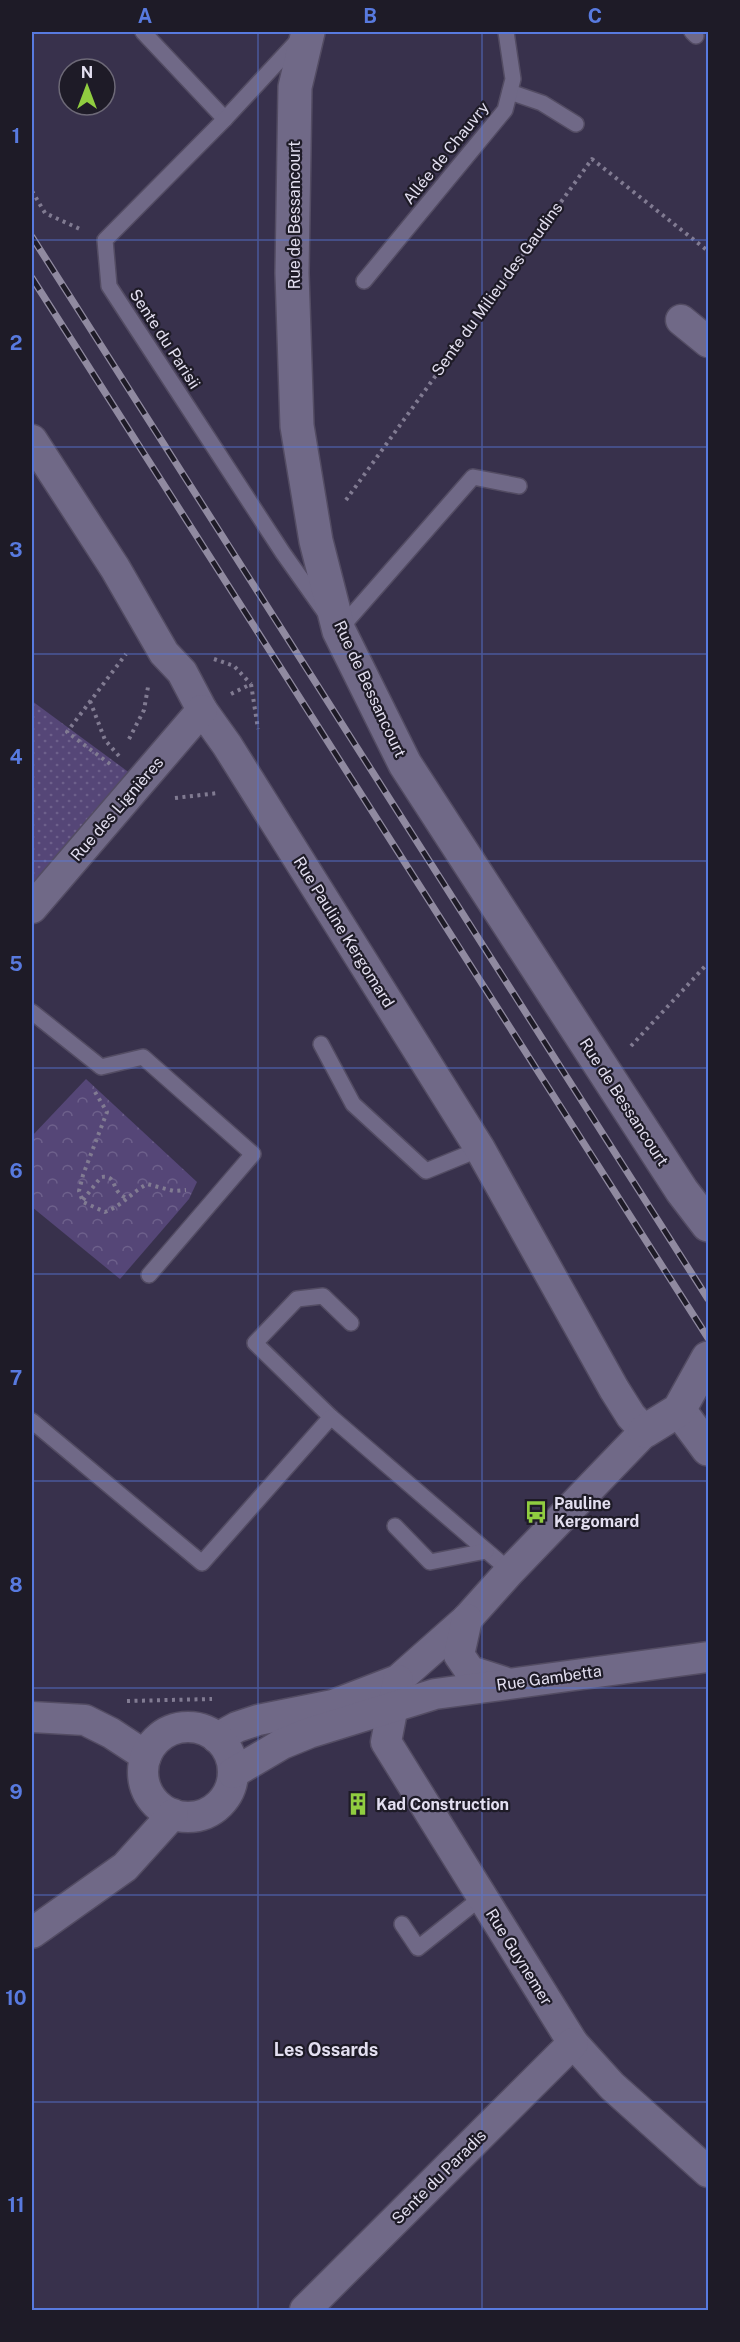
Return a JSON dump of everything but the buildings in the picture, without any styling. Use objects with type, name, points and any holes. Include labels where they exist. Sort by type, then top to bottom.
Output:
[{"type":"street","name":"Rue de Bessancourt","points":[[307,32],[295,87],[292,273],[297,426],[316,541],[339,631],[405,764],[682,1191],[708,1225]]},
{"type":"street","points":[[681,320],[708,342]]},
{"type":"street","name":"Rue Pauline Kergomard","points":[[32,440],[116,568],[164,653],[182,672],[202,710],[228,745],[480,1149],[614,1389],[631,1416],[645,1431]]},
{"type":"street","name":"Rue des Lignières","points":[[32,908],[202,710]]},
{"type":"street","points":[[233,1773],[282,1744],[395,1693],[645,1431],[679,1410],[708,1358]]},
{"type":"street","points":[[679,1410],[708,1449]]},
{"type":"street","points":[[467,1619],[459,1655],[470,1671],[507,1683]]},
{"type":"street","name":"Rue Gambetta","points":[[395,1693],[435,1694],[708,1657]]},
{"type":"street","points":[[217,1738],[248,1724],[395,1693]]},
{"type":"street","name":"Rue Guynemer","points":[[395,1693],[386,1742],[573,2043],[612,2086],[708,2172]]},
{"type":"street","points":[[32,1718],[85,1720],[111,1733],[146,1756]]},
{"type":"street","points":[[185,1726],[202,1729],[217,1738],[228,1751],[233,1773],[231,1785],[222,1801],[208,1812],[191,1817],[173,1814],[158,1805],[147,1791],[143,1773],[146,1756],[155,1742],[168,1731],[185,1726]]},
{"type":"street","points":[[32,1934],[125,1867],[173,1814]]},
{"type":"street","name":"Sente du Paradis","points":[[305,2310],[573,2043]]},
{"type":"lane","points":[[143,32],[225,119]]},
{"type":"lane","points":[[105,240],[307,32]]},
{"type":"lane","name":"Allée de Chauvry","points":[[364,281],[505,110],[513,79],[506,32]]},
{"type":"lane","points":[[510,92],[542,103],[576,124]]},
{"type":"lane","name":"Sente du Parisii","points":[[105,240],[109,286],[283,553],[339,631]]},
{"type":"lane","points":[[339,631],[473,477],[519,486]]},
{"type":"lane","points":[[32,1012],[101,1067],[144,1057],[253,1154],[149,1275]]},
{"type":"lane","points":[[321,1044],[354,1104],[426,1171],[480,1149]]},
{"type":"lane","points":[[351,1323],[323,1296],[297,1299],[255,1343],[331,1417],[510,1571]]},
{"type":"lane","points":[[32,1421],[202,1563],[331,1417]]},
{"type":"lane","points":[[395,1526],[430,1563],[486,1551]]},
{"type":"lane","points":[[402,1924],[418,1948],[482,1898]]},
{"type":"path","name":"Sente du Milieu des Gaudins","points":[[316,541],[592,159],[708,251]]},
{"type":"path","points":[[32,191],[45,213],[105,240]]},
{"type":"path","points":[[148,625],[67,732],[113,767],[144,710],[148,685],[141,675],[164,653]]},
{"type":"path","points":[[90,701],[105,740],[120,756]]},
{"type":"path","points":[[131,795],[155,816],[177,797],[225,792]]},
{"type":"path","points":[[605,1073],[708,963]]},
{"type":"path","points":[[101,1067],[89,1082],[107,1112],[83,1175],[79,1191],[82,1200],[97,1211],[105,1212],[122,1206],[135,1191],[147,1184],[174,1191],[196,1188],[210,1205]]},
{"type":"path","points":[[82,1200],[101,1177],[108,1176],[112,1179],[118,1192],[128,1199]]},
{"type":"path","points":[[120,1701],[214,1700]]},
{"type":"green space","points":[[32,701],[142,782],[32,907]]},
{"type":"green space","points":[[86,1079],[197,1182],[189,1199],[120,1279],[32,1207],[32,1136]]},
{"type":"railway","points":[[32,237],[708,1299]]},
{"type":"railway","points":[[32,278],[708,1338]]},
{"type":"place","name":"Pauline Kergomard","points":[[536,1512]]},
{"type":"place","name":"Kad Construction","points":[[358,1804]]},
{"type":"district","name":"Les Ossards","points":[[326,2049]]}]
